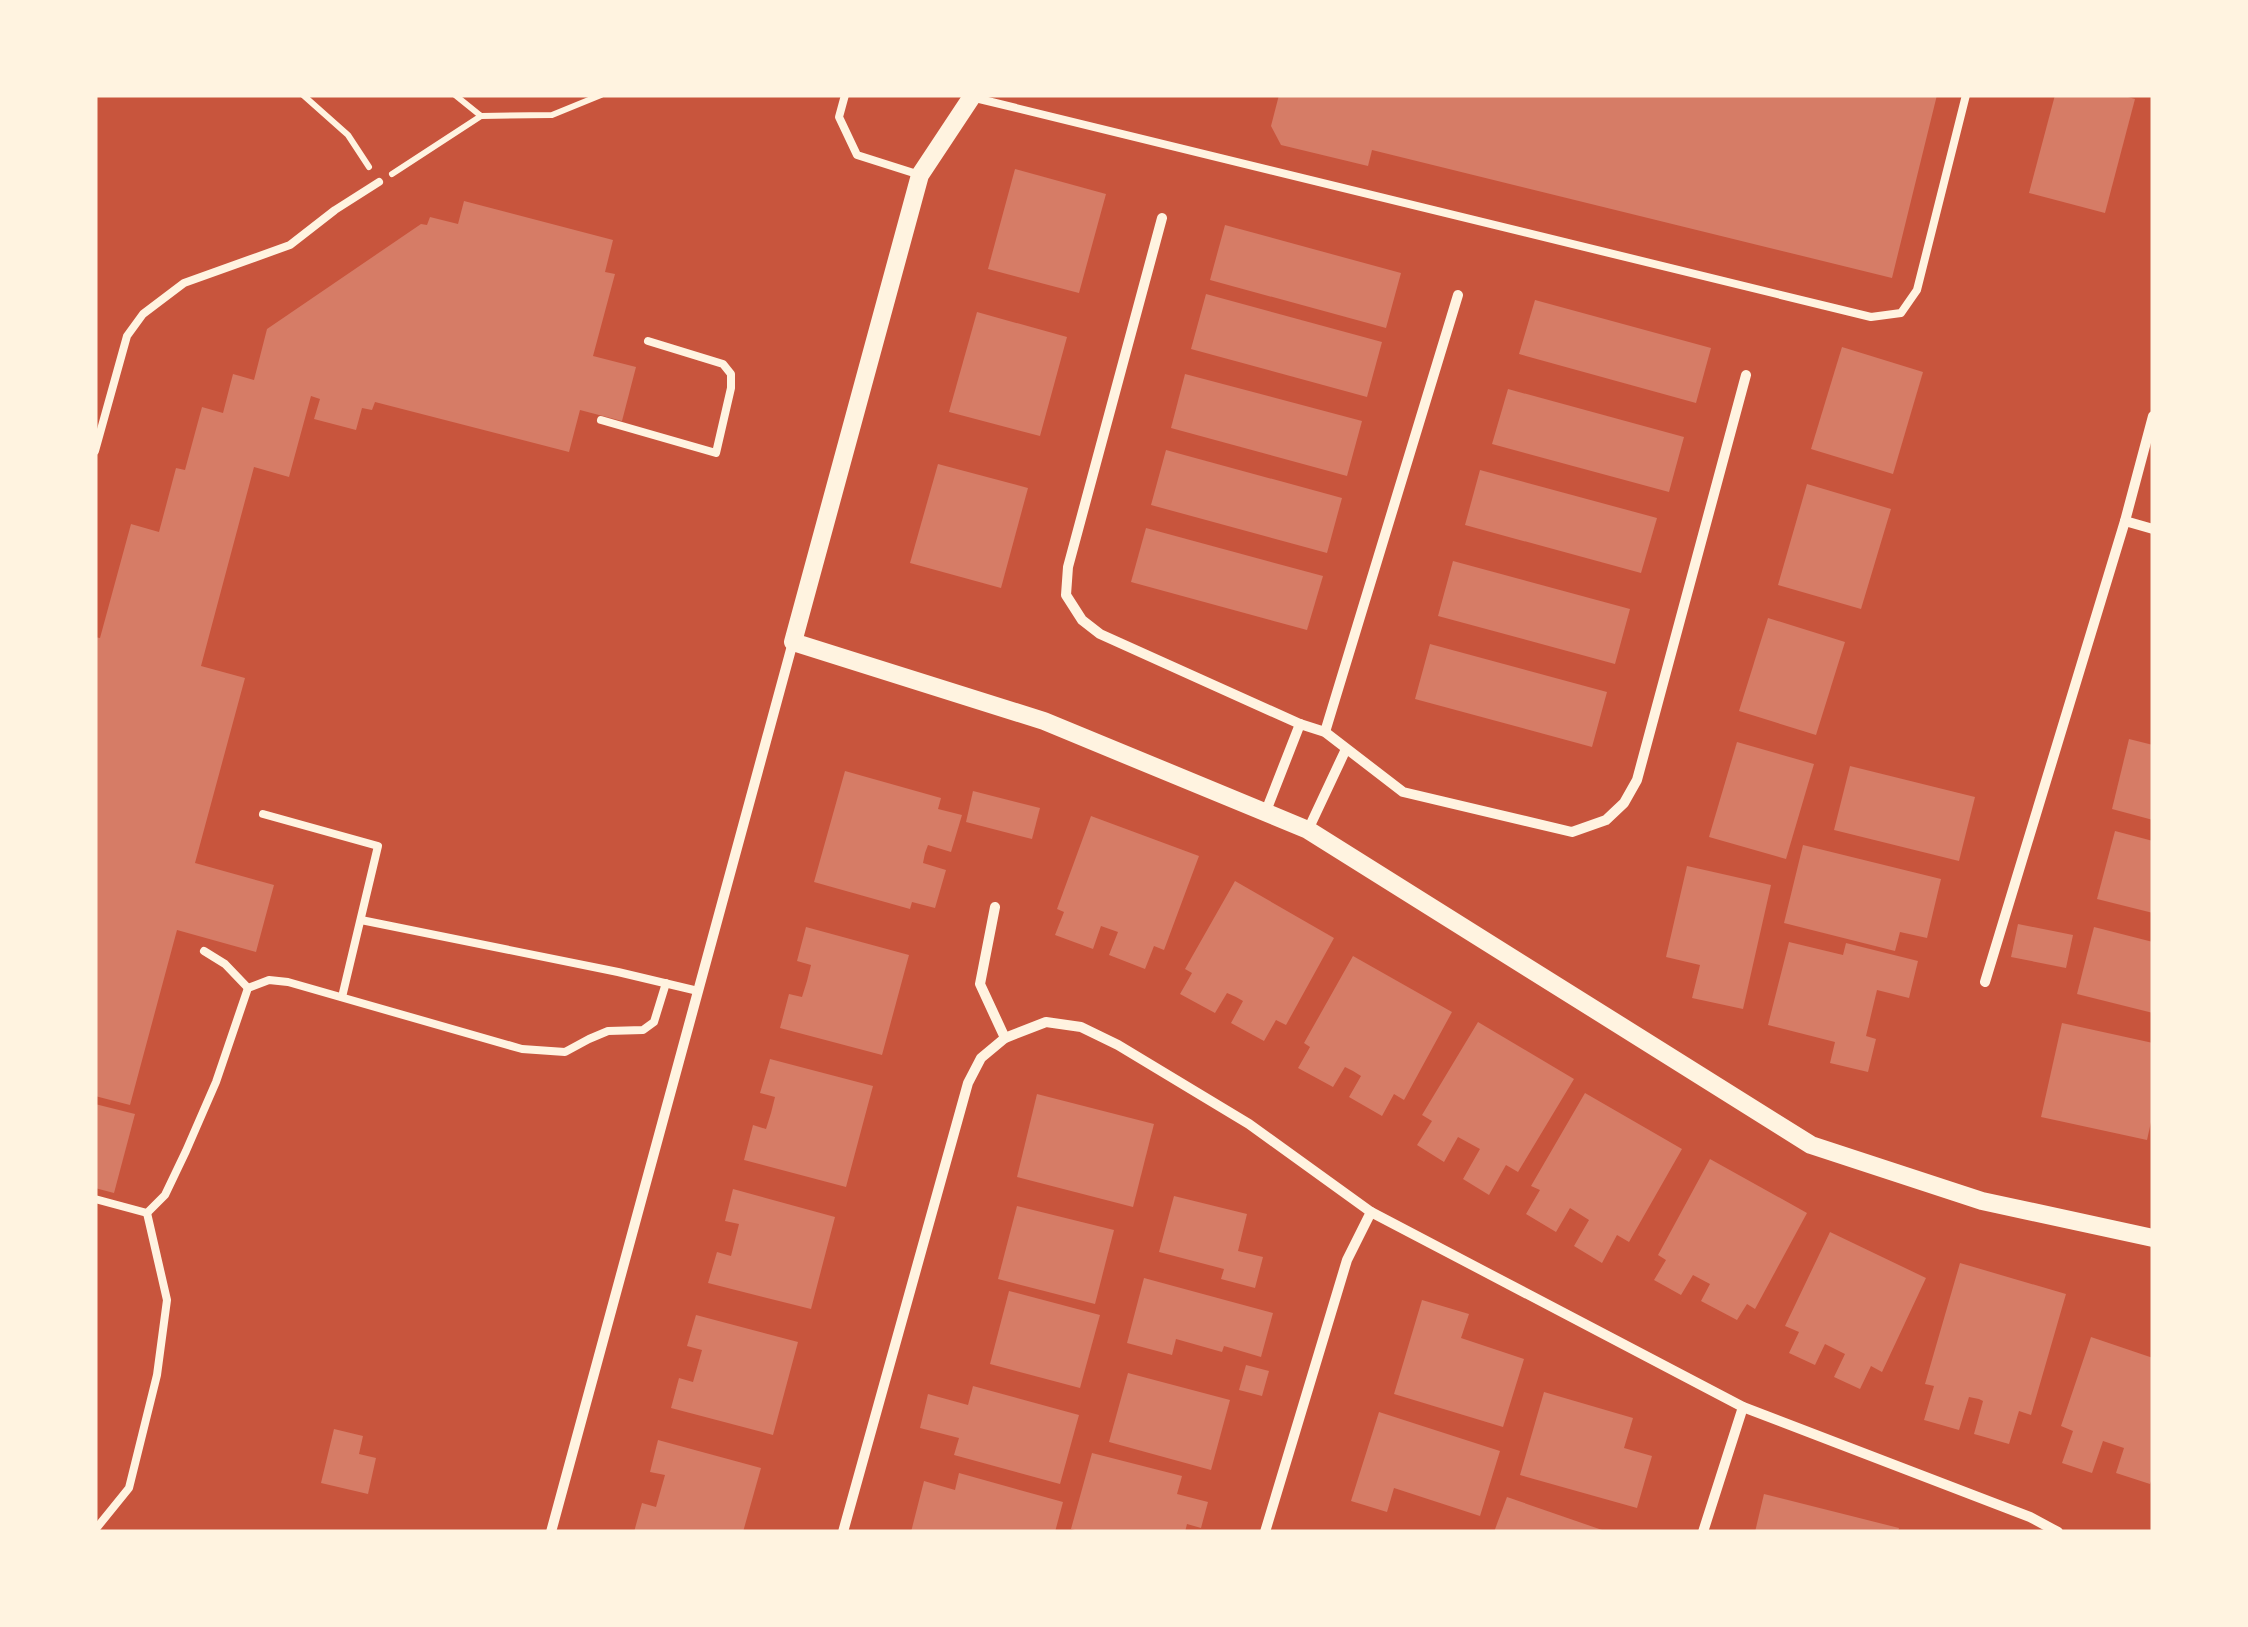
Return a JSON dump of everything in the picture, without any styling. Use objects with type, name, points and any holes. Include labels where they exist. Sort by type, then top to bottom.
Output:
[{"type":"street","points":[[551,1532],[920,175],[972,96]]},
{"type":"street","points":[[1162,218],[1068,566],[1066,595],[1082,620],[1100,634],[1325,732],[1403,792],[1572,832],[1606,820],[1624,803],[1637,780],[1746,376]]},
{"type":"street","points":[[1325,732],[1458,294]]},
{"type":"street","points":[[1986,982],[2126,521],[2153,416]]},
{"type":"street","points":[[2126,521],[2153,529]]},
{"type":"street","points":[[793,642],[1044,720],[1308,830],[1811,1145],[1982,1201],[2153,1238]]},
{"type":"street","points":[[1266,811],[1300,724]]},
{"type":"street","points":[[1308,830],[1346,749]]},
{"type":"street","points":[[995,907],[980,984],[1006,1038]]},
{"type":"street","points":[[843,1532],[968,1082],[981,1058],[1006,1038],[1046,1022],[1081,1027],[1118,1045],[1249,1124],[1371,1212],[1743,1407],[2030,1517],[2058,1532]]},
{"type":"street","points":[[1264,1532],[1348,1260],[1371,1212]]},
{"type":"street","points":[[1703,1532],[1743,1407]]},
{"type":"lane","points":[[845,95],[839,117],[858,154],[920,175]]},
{"type":"lane","points":[[972,96],[1871,317],[1901,313],[1917,290],[1966,95]]},
{"type":"lane","points":[[95,452],[127,336],[143,314],[184,283],[290,245],[334,210],[379,182]]},
{"type":"lane","points":[[601,420],[716,453],[731,374],[723,364],[648,341]]},
{"type":"lane","points":[[263,814],[378,846],[342,997]]},
{"type":"lane","points":[[361,920],[698,991]]},
{"type":"lane","points":[[204,951],[225,964],[248,988]]},
{"type":"lane","points":[[248,988],[269,980],[288,982],[522,1049],[565,1052],[608,1031],[643,1030],[654,1022],[666,984]]},
{"type":"lane","points":[[147,1213],[165,1195],[186,1151],[216,1082],[248,988]]},
{"type":"lane","points":[[95,1199],[147,1213]]},
{"type":"lane","points":[[95,1530],[129,1488],[157,1375],[167,1300],[147,1213]]},
{"type":"path","points":[[303,95],[348,135],[379,182],[482,116],[552,116],[601,95]]},
{"type":"path","points":[[455,95],[482,116]]},
{"type":"building","points":[[1279,95],[1937,95],[1892,278],[1372,150],[1368,166],[1281,145],[1271,126]]},
{"type":"building","points":[[2055,95],[2121,95],[2135,99],[2105,213],[2029,193]]},
{"type":"building","points":[[1015,169],[1106,194],[1079,293],[988,269]]},
{"type":"building","points":[[464,201],[613,240],[605,272],[615,274],[593,356],[636,367],[622,421],[580,410],[569,452],[375,402],[372,410],[362,408],[356,430],[314,419],[320,399],[311,396],[289,477],[254,467],[201,666],[245,678],[195,863],[274,885],[256,952],[177,930],[130,1105],[95,1096],[95,637],[100,638],[131,524],[159,532],[176,468],[185,470],[202,407],[223,413],[233,374],[254,380],[267,329],[421,224],[427,225],[430,217],[458,224]]},
{"type":"building","points":[[1225,225],[1401,273],[1386,328],[1210,280]]},
{"type":"building","points":[[1206,294],[1382,342],[1367,397],[1191,349]]},
{"type":"building","points":[[1535,300],[1711,348],[1696,403],[1519,354]]},
{"type":"building","points":[[977,312],[1067,337],[1040,436],[949,412]]},
{"type":"building","points":[[1842,347],[1923,372],[1893,474],[1811,449]]},
{"type":"building","points":[[1185,374],[1362,421],[1347,476],[1171,428]]},
{"type":"building","points":[[1508,389],[1684,437],[1669,492],[1492,444]]},
{"type":"building","points":[[1166,450],[1342,498],[1327,553],[1151,505]]},
{"type":"building","points":[[938,464],[1028,488],[1001,588],[910,563]]},
{"type":"building","points":[[1480,470],[1657,518],[1641,573],[1465,525]]},
{"type":"building","points":[[1807,484],[1891,509],[1861,609],[1778,585]]},
{"type":"building","points":[[1146,528],[1323,576],[1307,630],[1131,582]]},
{"type":"building","points":[[1453,561],[1630,609],[1615,664],[1438,616]]},
{"type":"building","points":[[1768,618],[1845,642],[1816,735],[1739,711]]},
{"type":"building","points":[[1430,644],[1607,692],[1592,747],[1415,699]]},
{"type":"building","points":[[2129,739],[2153,745],[2153,820],[2112,809]]},
{"type":"building","points":[[1737,742],[1814,764],[1786,859],[1709,837]]},
{"type":"building","points":[[1850,766],[1975,797],[1959,861],[1834,830]]},
{"type":"building","points":[[845,771],[941,798],[938,809],[962,815],[951,852],[928,845],[925,853],[923,863],[946,870],[935,908],[912,902],[910,909],[814,882]]},
{"type":"building","points":[[973,791],[1040,808],[1032,839],[966,822]]},
{"type":"building","points":[[1091,816],[1199,856],[1164,950],[1154,946],[1145,969],[1109,955],[1118,932],[1101,926],[1093,949],[1055,935],[1064,912],[1057,909]]},
{"type":"building","points":[[2115,831],[2153,841],[2153,913],[2097,899]]},
{"type":"building","points":[[1803,845],[1941,879],[1927,938],[1900,932],[1895,951],[1784,923]]},
{"type":"building","points":[[1687,866],[1771,885],[1743,1009],[1692,998],[1700,965],[1666,957]]},
{"type":"building","points":[[1235,881],[1334,938],[1286,1025],[1276,1020],[1264,1041],[1231,1023],[1243,1001],[1236,997],[1227,993],[1215,1013],[1180,994],[1192,973],[1185,969]]},
{"type":"building","points":[[2018,924],[2073,935],[2066,968],[2011,957]]},
{"type":"building","points":[[806,927],[909,955],[882,1055],[780,1028],[789,994],[802,997],[807,981],[811,965],[797,961]]},
{"type":"building","points":[[2094,927],[2153,942],[2153,1013],[2077,994]]},
{"type":"building","points":[[1789,942],[1843,955],[1846,943],[1918,961],[1909,998],[1877,990],[1866,1036],[1876,1039],[1868,1072],[1830,1063],[1835,1042],[1768,1025]]},
{"type":"building","points":[[1353,956],[1452,1012],[1404,1100],[1394,1094],[1382,1116],[1349,1097],[1361,1076],[1353,1071],[1345,1067],[1333,1087],[1298,1068],[1310,1047],[1304,1043]]},
{"type":"building","points":[[1478,1022],[1574,1079],[1518,1172],[1506,1165],[1489,1195],[1463,1179],[1480,1149],[1458,1137],[1444,1162],[1417,1145],[1432,1121],[1422,1115]]},
{"type":"building","points":[[2062,1023],[2153,1043],[2153,1113],[2147,1140],[2041,1117]]},
{"type":"building","points":[[770,1059],[873,1086],[846,1187],[744,1160],[753,1125],[766,1129],[771,1113],[775,1097],[760,1093]]},
{"type":"building","points":[[1585,1093],[1682,1149],[1629,1242],[1617,1235],[1602,1263],[1574,1246],[1589,1220],[1570,1208],[1556,1232],[1526,1214],[1540,1190],[1531,1186]]},
{"type":"building","points":[[1037,1094],[1154,1124],[1133,1207],[1017,1177]]},
{"type":"building","points":[[95,1104],[135,1114],[114,1193],[95,1188]]},
{"type":"building","points":[[1710,1159],[1807,1213],[1755,1309],[1747,1304],[1737,1320],[1701,1301],[1710,1284],[1693,1275],[1681,1295],[1654,1280],[1666,1260],[1658,1255]]},
{"type":"building","points":[[733,1189],[835,1217],[811,1309],[708,1283],[717,1252],[731,1256],[739,1224],[725,1221]]},
{"type":"building","points":[[1174,1196],[1247,1214],[1238,1251],[1263,1257],[1255,1288],[1221,1279],[1224,1269],[1159,1252]]},
{"type":"building","points":[[1017,1206],[1114,1230],[1095,1304],[998,1279]]},
{"type":"building","points":[[1830,1232],[1926,1278],[1882,1372],[1871,1366],[1860,1389],[1834,1377],[1845,1354],[1825,1344],[1815,1365],[1789,1353],[1799,1332],[1785,1326]]},
{"type":"building","points":[[1960,1263],[2066,1294],[2031,1415],[2019,1411],[2009,1444],[1974,1434],[1983,1401],[1979,1399],[1969,1397],[1959,1430],[1924,1420],[1934,1386],[1925,1384]]},
{"type":"building","points":[[1144,1278],[1273,1313],[1261,1357],[1224,1346],[1222,1352],[1176,1339],[1172,1355],[1127,1343]]},
{"type":"building","points":[[1009,1291],[1100,1315],[1080,1388],[990,1364]]},
{"type":"building","points":[[1422,1300],[1469,1314],[1461,1338],[1524,1359],[1503,1427],[1394,1394]]},
{"type":"building","points":[[696,1315],[798,1342],[773,1435],[671,1408],[679,1378],[693,1382],[702,1350],[687,1346]]},
{"type":"building","points":[[2091,1337],[2153,1358],[2150,1484],[2116,1473],[2124,1448],[2103,1441],[2092,1473],[2062,1463],[2073,1431],[2061,1426]]},
{"type":"building","points":[[1246,1365],[1269,1371],[1262,1396],[1239,1390]]},
{"type":"building","points":[[1128,1373],[1230,1400],[1211,1470],[1109,1442]]},
{"type":"building","points":[[973,1386],[1079,1415],[1060,1484],[954,1455],[959,1438],[920,1428],[928,1394],[968,1405]]},
{"type":"building","points":[[1544,1392],[1633,1418],[1624,1448],[1652,1456],[1637,1508],[1520,1475]]},
{"type":"building","points":[[1379,1412],[1500,1451],[1480,1516],[1394,1488],[1387,1512],[1351,1501]]},
{"type":"building","points":[[334,1429],[363,1436],[359,1454],[376,1458],[368,1494],[321,1483]]},
{"type":"building","points":[[658,1440],[761,1468],[743,1532],[634,1532],[642,1503],[656,1507],[665,1475],[650,1472]]},
{"type":"building","points":[[1092,1453],[1182,1476],[1177,1494],[1208,1502],[1201,1528],[1187,1524],[1185,1532],[1071,1529]]},
{"type":"building","points":[[959,1473],[1063,1502],[1055,1532],[911,1532],[924,1481],[955,1490]]},
{"type":"building","points":[[1764,1494],[1899,1528],[1898,1532],[1755,1532]]},
{"type":"building","points":[[1507,1497],[1605,1531],[1605,1532],[1494,1532]]}]
